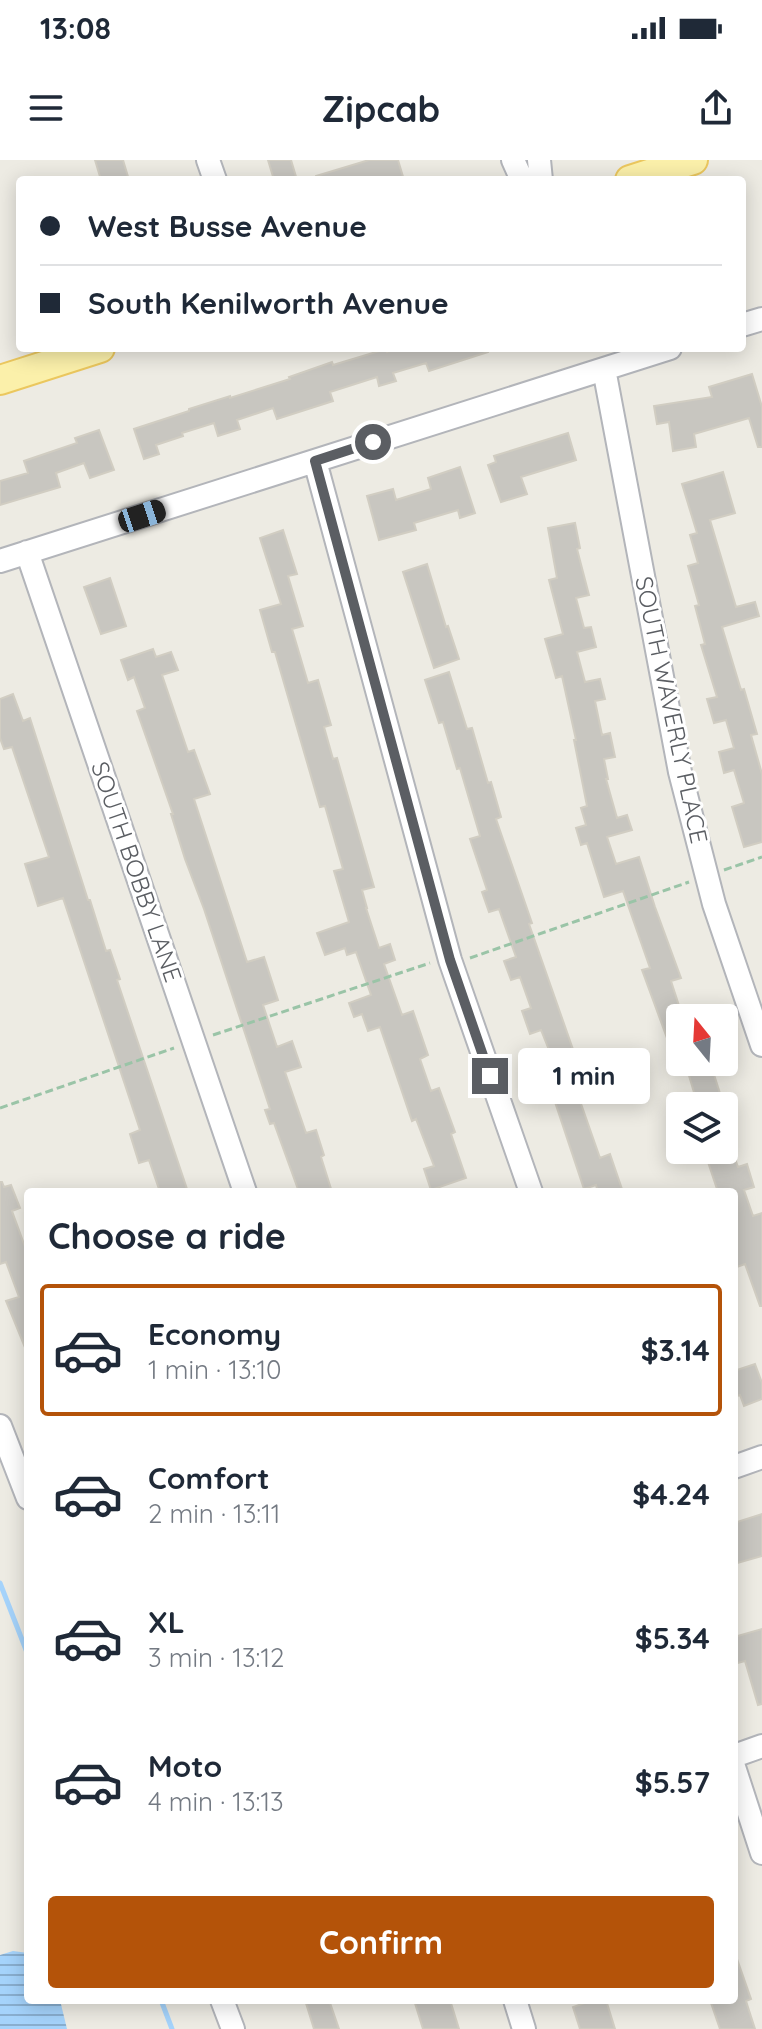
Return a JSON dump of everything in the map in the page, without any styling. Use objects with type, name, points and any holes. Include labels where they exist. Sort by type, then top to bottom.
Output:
[{"type":"main road","points":[[643,176],[693,160]]},
{"type":"main road","points":[[0,380],[88,352]]},
{"type":"street","points":[[0,561],[657,352]]},
{"type":"street","name":"SOUTH WAVERLY PLACE","points":[[604,369],[680,772],[714,904],[762,1045]]},
{"type":"street","points":[[315,461],[450,960],[530,1188]]},
{"type":"street","name":"SOUTH BOBBY LANE","points":[[27,552],[244,1188]]},
{"type":"street","points":[[0,1426],[24,1488]]},
{"type":"street","points":[[738,1466],[762,1457]]},
{"type":"street","points":[[738,1755],[762,1746]]},
{"type":"street","points":[[738,1779],[762,1853]]},
{"type":"street","points":[[224,2004],[233,2029]]},
{"type":"street","points":[[516,2004],[524,2029]]},
{"type":"path","points":[[713,874],[762,857]]},
{"type":"path","points":[[470,958],[689,882]]},
{"type":"path","points":[[206,1037],[434,961]]},
{"type":"path","points":[[0,1108],[179,1046]]},
{"type":"water","points":[[13,1951],[24,1952],[24,2004],[61,2004],[67,2029],[0,2029],[0,1955]]},
{"type":"building","points":[[95,160],[123,160],[128,176],[100,176]]},
{"type":"building","points":[[268,160],[291,160],[296,176],[273,176]]},
{"type":"building","points":[[369,160],[398,160],[403,176],[316,176]]},
{"type":"building","points":[[376,352],[488,352],[429,371],[426,363],[393,373],[396,381],[379,386],[377,377],[330,392],[333,401],[277,419],[273,408],[237,420],[240,429],[218,436],[214,423],[156,445],[159,454],[144,459],[134,429],[290,379],[332,362],[333,365]]},
{"type":"building","points":[[752,374],[762,407],[762,447],[758,447],[749,418],[694,434],[696,447],[673,451],[669,422],[657,424],[654,406],[712,397],[709,387]]},
{"type":"building","points":[[99,430],[114,470],[90,478],[84,463],[56,473],[60,487],[0,505],[0,481],[28,473],[24,461],[77,443],[75,438]]},
{"type":"building","points":[[568,433],[576,460],[521,477],[527,494],[501,502],[488,465],[496,462],[494,456]]},
{"type":"building","points":[[460,467],[475,513],[460,518],[458,510],[414,523],[416,530],[379,540],[367,496],[393,489],[396,500],[431,489],[428,478]]},
{"type":"building","points":[[723,472],[735,513],[710,520],[736,607],[755,602],[759,616],[722,627],[757,734],[751,735],[762,774],[762,842],[744,847],[732,807],[744,803],[734,770],[724,773],[719,752],[734,748],[726,720],[714,723],[707,699],[717,697],[701,645],[705,644],[695,606],[699,605],[688,566],[698,563],[690,535],[697,533],[682,484]]},
{"type":"building","points":[[575,523],[580,548],[577,549],[589,595],[576,598],[584,628],[591,627],[596,647],[577,652],[585,682],[600,679],[605,699],[595,701],[602,735],[610,733],[615,757],[604,759],[606,779],[617,818],[627,815],[632,830],[607,837],[616,864],[639,857],[681,978],[671,981],[678,1004],[666,1004],[666,1035],[642,970],[650,968],[623,891],[604,897],[587,843],[581,845],[576,828],[586,825],[581,808],[587,806],[562,676],[556,678],[545,639],[563,634],[549,580],[557,578],[548,528]]},
{"type":"building","points":[[283,530],[297,574],[288,576],[303,626],[292,629],[308,683],[318,680],[331,725],[324,727],[333,759],[337,758],[374,887],[362,890],[366,908],[379,948],[390,944],[395,960],[384,964],[402,1015],[413,1011],[428,1055],[420,1059],[431,1091],[439,1088],[455,1132],[451,1134],[466,1178],[437,1188],[430,1188],[424,1169],[434,1166],[416,1119],[412,1121],[380,1027],[368,1031],[362,1014],[354,1017],[349,1003],[371,995],[356,952],[347,955],[345,948],[325,955],[317,933],[349,922],[334,871],[343,869],[325,806],[320,807],[260,610],[281,604],[260,538]]},
{"type":"building","points":[[427,564],[459,659],[434,668],[403,572]]},
{"type":"building","points":[[110,578],[126,626],[101,634],[84,587]]},
{"type":"building","points":[[153,649],[156,657],[171,652],[178,670],[162,675],[188,752],[194,750],[210,794],[194,799],[247,962],[264,957],[278,1000],[263,1005],[277,1047],[292,1041],[301,1067],[285,1072],[306,1133],[316,1130],[331,1188],[298,1188],[274,1123],[270,1124],[265,1110],[270,1109],[137,711],[145,708],[134,677],[128,680],[121,660]]},
{"type":"building","points":[[449,672],[467,729],[472,728],[488,783],[491,782],[501,817],[496,819],[532,923],[529,924],[589,1095],[579,1098],[600,1158],[610,1154],[622,1188],[597,1188],[596,1185],[584,1188],[551,1090],[561,1086],[549,1050],[541,1030],[530,1034],[522,1011],[531,1008],[520,977],[511,980],[504,961],[516,957],[499,909],[489,912],[482,892],[487,890],[470,839],[480,836],[460,768],[457,769],[443,722],[439,723],[425,680]]},
{"type":"building","points":[[13,694],[23,721],[30,718],[88,900],[106,951],[110,950],[120,979],[117,980],[187,1188],[159,1188],[149,1160],[139,1163],[130,1134],[140,1130],[63,898],[38,906],[25,864],[49,857],[12,747],[4,749],[0,738],[0,699]]},
{"type":"building","points":[[689,1076],[714,1076],[720,1092],[694,1092]]},
{"type":"building","points":[[709,1164],[737,1164],[738,1167],[747,1164],[754,1187],[744,1190],[753,1216],[762,1213],[762,1306],[745,1264],[738,1267],[738,1188],[717,1188]]},
{"type":"building","points":[[2,1182],[4,1187],[11,1185],[20,1208],[12,1211],[24,1244],[24,1345],[6,1301],[19,1297],[6,1262],[0,1264]]},
{"type":"building","points":[[755,1364],[762,1383],[762,1399],[744,1406],[738,1396],[738,1370]]},
{"type":"building","points":[[762,1514],[762,1556],[738,1563],[738,1522]]},
{"type":"building","points":[[762,1629],[762,1704],[758,1705],[745,1661],[738,1663],[738,1636]]},
{"type":"building","points":[[738,1962],[751,1999],[746,2001],[755,2029],[720,2029],[711,2004],[738,2004]]},
{"type":"building","points":[[306,2004],[330,2004],[339,2029],[314,2029]]},
{"type":"building","points":[[415,2004],[451,2004],[459,2029],[423,2029]]},
{"type":"building","points":[[607,2004],[615,2029],[580,2029],[573,2007]]},
{"type":"waterway","points":[[0,1583],[24,1645]]},
{"type":"waterway","points":[[163,2004],[172,2029]]},
{"type":"route","points":[[373,442],[315,461],[450,960],[490,1076]]}]
